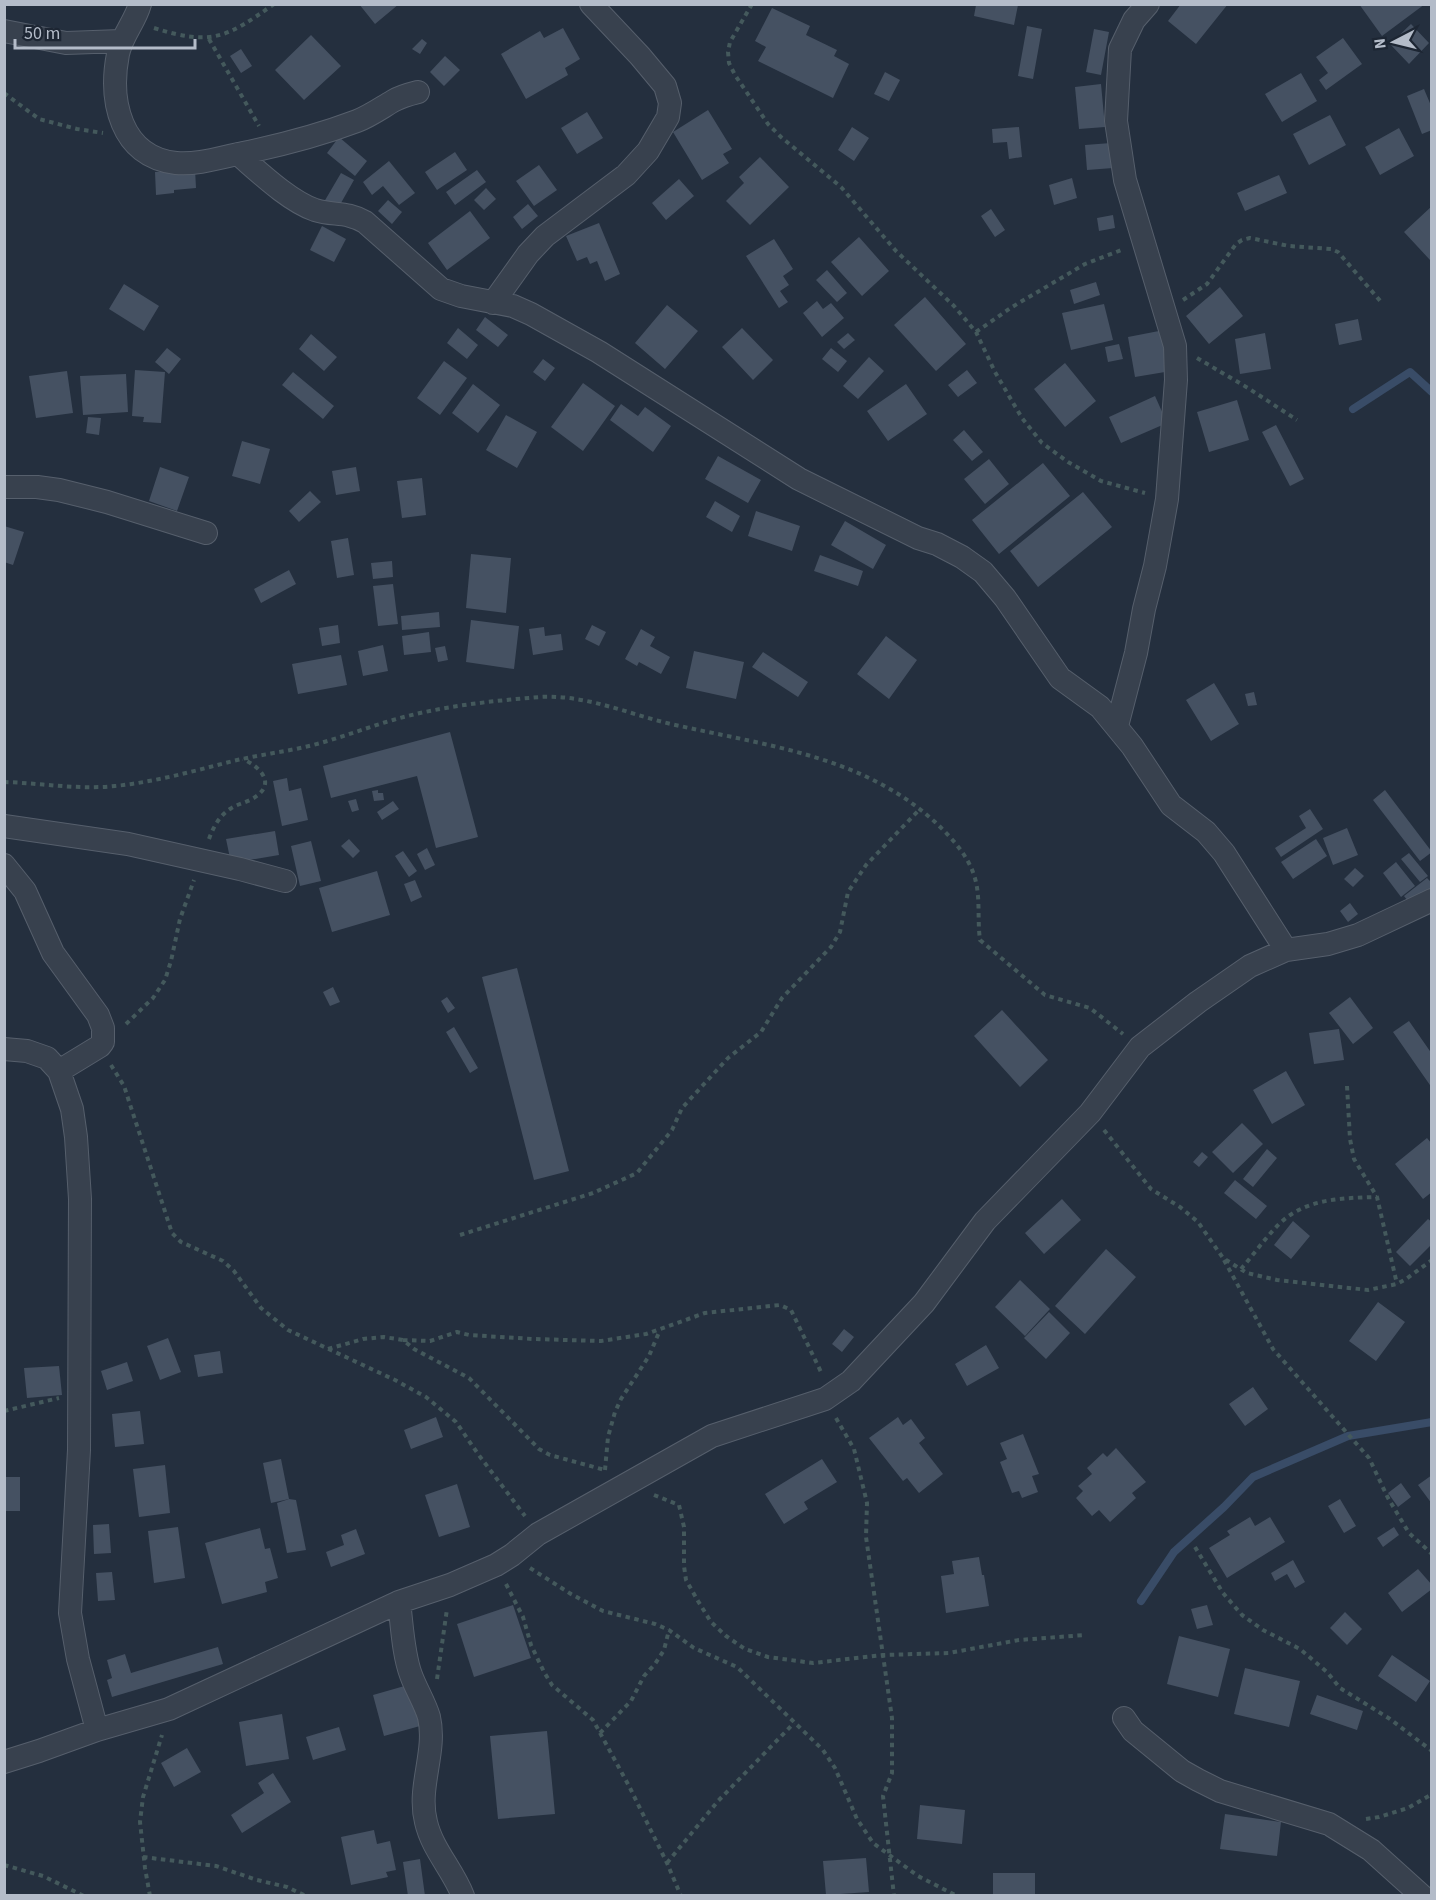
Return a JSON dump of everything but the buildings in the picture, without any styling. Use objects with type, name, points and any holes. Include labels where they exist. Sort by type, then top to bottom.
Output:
[{"type":"street","points":[[493,303],[528,254],[545,236],[626,175],[648,151],[668,117],[670,103],[664,86],[640,56],[591,4]]},
{"type":"street","points":[[1117,726],[1136,653],[1167,499],[1176,380],[1175,346],[1125,180],[1116,121],[1120,49],[1134,20],[1148,4]]},
{"type":"street","points":[[137,13],[121,40],[116,72],[117,104],[128,136],[141,150],[157,158],[176,163],[203,161],[271,148],[314,136],[370,116],[394,100],[418,92]]},
{"type":"street","points":[[4,31],[66,43],[121,40]]},
{"type":"street","points":[[238,154],[303,205],[316,210],[353,215],[365,222],[441,289],[460,296],[513,306],[561,330],[799,479],[962,557],[983,572],[1005,598],[1060,678],[1100,707],[1117,726],[1171,805],[1206,831],[1224,853],[1286,950]]},
{"type":"street","points":[[4,488],[37,487],[59,490],[206,532]]},
{"type":"street","points":[[4,826],[128,844],[285,881]]},
{"type":"street","points":[[4,865],[25,891],[53,953],[98,1016],[103,1028],[101,1044],[59,1071]]},
{"type":"street","points":[[4,1762],[97,1730],[170,1709],[399,1602],[450,1585],[504,1560],[538,1534],[712,1436],[825,1399],[851,1382],[924,1303],[986,1221],[1090,1113],[1140,1047],[1198,1002],[1250,966],[1286,950],[1328,944],[1358,935],[1431,900]]},
{"type":"street","points":[[4,1049],[27,1051],[47,1059],[59,1071],[72,1109],[80,1199],[80,1393],[70,1613],[78,1659],[97,1730]]},
{"type":"street","points":[[399,1602],[410,1672],[429,1718],[430,1746],[423,1795],[425,1821],[430,1836],[456,1879],[463,1896]]},
{"type":"street","points":[[1124,1719],[1133,1731],[1182,1771],[1220,1791],[1329,1824],[1371,1850],[1422,1896]]},
{"type":"path","points":[[137,13],[186,37],[209,39],[232,32],[274,4]]},
{"type":"path","points":[[752,4],[730,42],[728,52],[729,63],[756,108],[781,137],[841,187],[896,251],[954,306],[976,332],[995,372],[1022,418],[1042,443],[1068,462],[1101,481],[1167,499]]},
{"type":"path","points":[[209,39],[271,148]]},
{"type":"path","points":[[4,93],[24,109],[46,121],[76,129],[128,136]]},
{"type":"path","points":[[1165,313],[1207,284],[1236,244],[1250,238],[1289,246],[1331,249],[1338,252],[1382,303]]},
{"type":"path","points":[[976,332],[1012,307],[1085,264],[1142,241]]},
{"type":"path","points":[[1175,346],[1248,388],[1297,420]]},
{"type":"path","points":[[4,782],[81,788],[116,786],[179,775],[307,746],[431,711],[470,703],[544,697],[583,700],[676,725],[764,742],[838,764],[880,782],[920,809],[952,838],[974,873],[979,901],[977,922],[980,940],[1045,996],[1090,1008],[1140,1047]]},
{"type":"path","points":[[242,759],[255,765],[262,772],[265,778],[264,787],[259,794],[230,808],[212,830],[186,900],[165,980],[153,998],[101,1044],[124,1086],[172,1233],[181,1242],[223,1261],[234,1271],[261,1308],[288,1330],[426,1397],[456,1422],[538,1534]]},
{"type":"path","points":[[460,1235],[593,1193],[637,1173],[672,1130],[682,1108],[728,1058],[762,1032],[782,998],[831,947],[840,932],[848,892],[866,865],[920,809]]},
{"type":"path","points":[[1347,1086],[1350,1139],[1354,1159],[1377,1197],[1397,1284]]},
{"type":"path","points":[[1090,1113],[1151,1189],[1180,1207],[1197,1222],[1223,1258],[1273,1349],[1369,1458],[1388,1498],[1409,1533],[1431,1554]]},
{"type":"path","points":[[1241,1269],[1280,1223],[1304,1206],[1341,1198],[1377,1197]]},
{"type":"path","points":[[1223,1258],[1254,1275],[1276,1280],[1368,1290],[1397,1284],[1431,1260]]},
{"type":"path","points":[[328,1349],[363,1339],[384,1337],[419,1342],[430,1341],[457,1332],[533,1340],[601,1341],[646,1334],[705,1314],[780,1305],[791,1310],[822,1374],[851,1382]]},
{"type":"path","points":[[605,1470],[608,1437],[615,1412],[649,1356],[660,1330]]},
{"type":"path","points":[[403,1340],[414,1349],[469,1378],[539,1449],[550,1455],[605,1470],[628,1484],[679,1504],[684,1527],[686,1580],[711,1622],[745,1649],[768,1658],[813,1663],[883,1655],[949,1653],[1018,1640],[1085,1635]]},
{"type":"path","points":[[4,1411],[80,1393]]},
{"type":"path","points":[[825,1399],[854,1449],[867,1503],[866,1538],[892,1718],[892,1773],[883,1796],[894,1896]]},
{"type":"path","points":[[1195,1547],[1223,1593],[1242,1615],[1263,1630],[1300,1649],[1327,1672],[1340,1688],[1390,1719],[1431,1751]]},
{"type":"path","points":[[504,1560],[603,1611],[655,1624],[669,1630],[694,1648],[737,1666],[823,1750],[835,1768],[864,1831],[873,1843],[918,1876],[957,1896]]},
{"type":"path","points":[[504,1560],[531,1645],[548,1679],[592,1720],[600,1733],[629,1786],[681,1896]]},
{"type":"path","points":[[429,1718],[438,1674],[450,1585]]},
{"type":"path","points":[[600,1733],[631,1701],[638,1686],[664,1650],[669,1630]]},
{"type":"path","points":[[150,1895],[143,1857],[140,1822],[142,1803],[170,1709]]},
{"type":"path","points":[[667,1863],[718,1801],[794,1723]]},
{"type":"path","points":[[1329,1824],[1379,1817],[1408,1808],[1431,1794]]},
{"type":"path","points":[[143,1857],[216,1866],[297,1890],[306,1896]]},
{"type":"path","points":[[4,1865],[43,1876],[84,1896]]},
{"type":"waterway","points":[[1353,409],[1410,372],[1432,392]]},
{"type":"waterway","points":[[1141,1601],[1174,1552],[1253,1477],[1348,1436],[1432,1422]]}]
